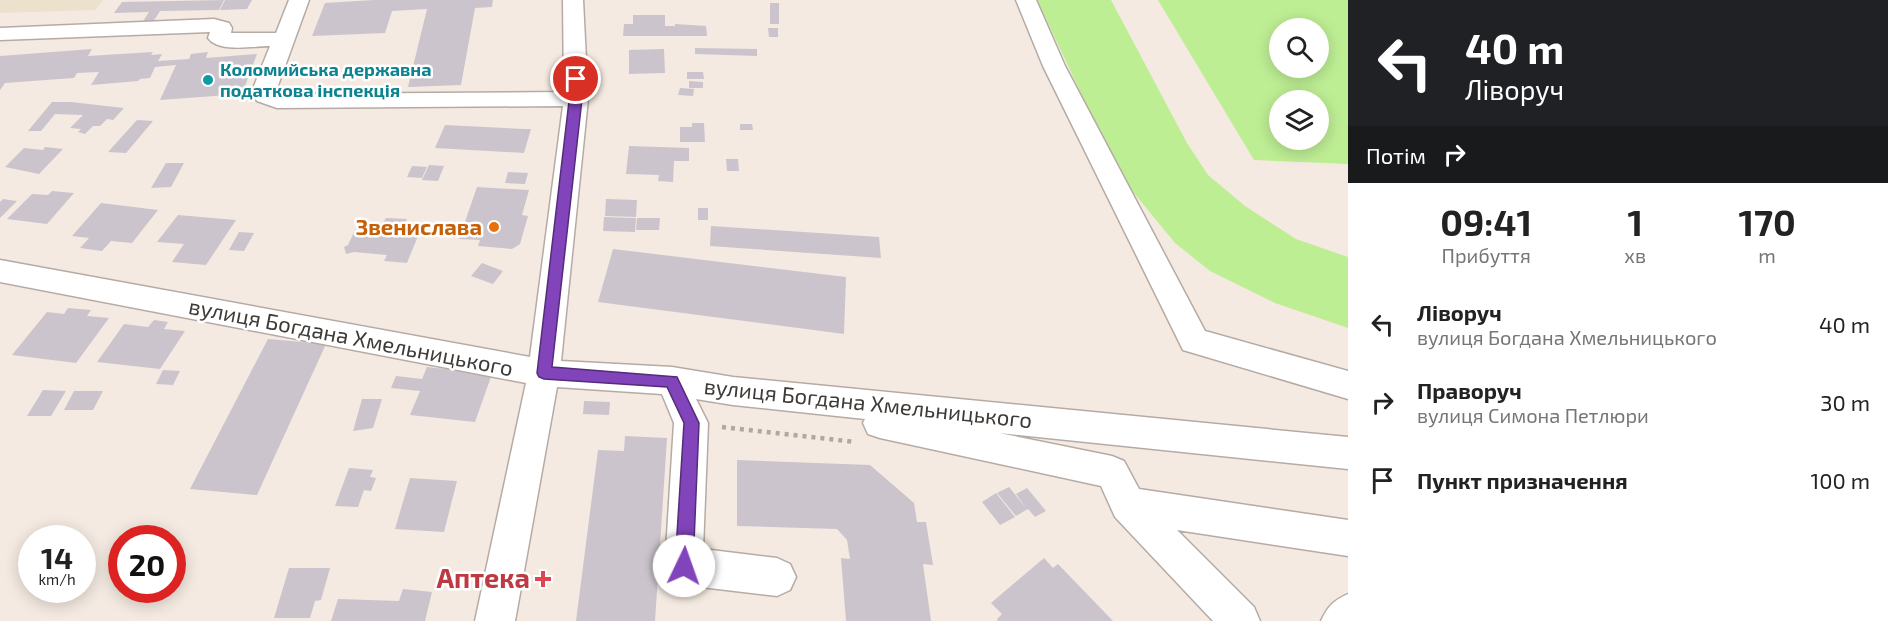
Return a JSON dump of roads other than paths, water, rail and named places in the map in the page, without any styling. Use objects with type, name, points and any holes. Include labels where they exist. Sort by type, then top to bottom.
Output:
[{"type":"street","points":[[299,0],[264,90],[265,96],[269,99],[576,99]]},
{"type":"street","points":[[495,621],[544,373],[576,99],[573,0]]},
{"type":"street","points":[[1026,0],[1054,66],[1194,340],[1348,385]]},
{"type":"street","points":[[0,34],[214,25],[221,28],[219,38],[221,40],[284,39]]},
{"type":"street","name":"вулиця Богдана Хмельницького","points":[[0,271],[544,373],[672,381],[733,391],[1348,453]]},
{"type":"street","points":[[672,381],[691,423],[684,566],[777,577]]},
{"type":"street","points":[[733,391],[1112,472],[1128,506],[1240,621]]},
{"type":"street","points":[[1128,506],[1348,538]]},
{"type":"street","points":[[1341,621],[1348,615]]},
{"type":"place","name":"Коломийська державна податкова інспекція","points":[[208,80]]},
{"type":"place","name":"Звенислава","points":[[494,227]]},
{"type":"place","name":"Аптека","points":[[543,579]]}]
